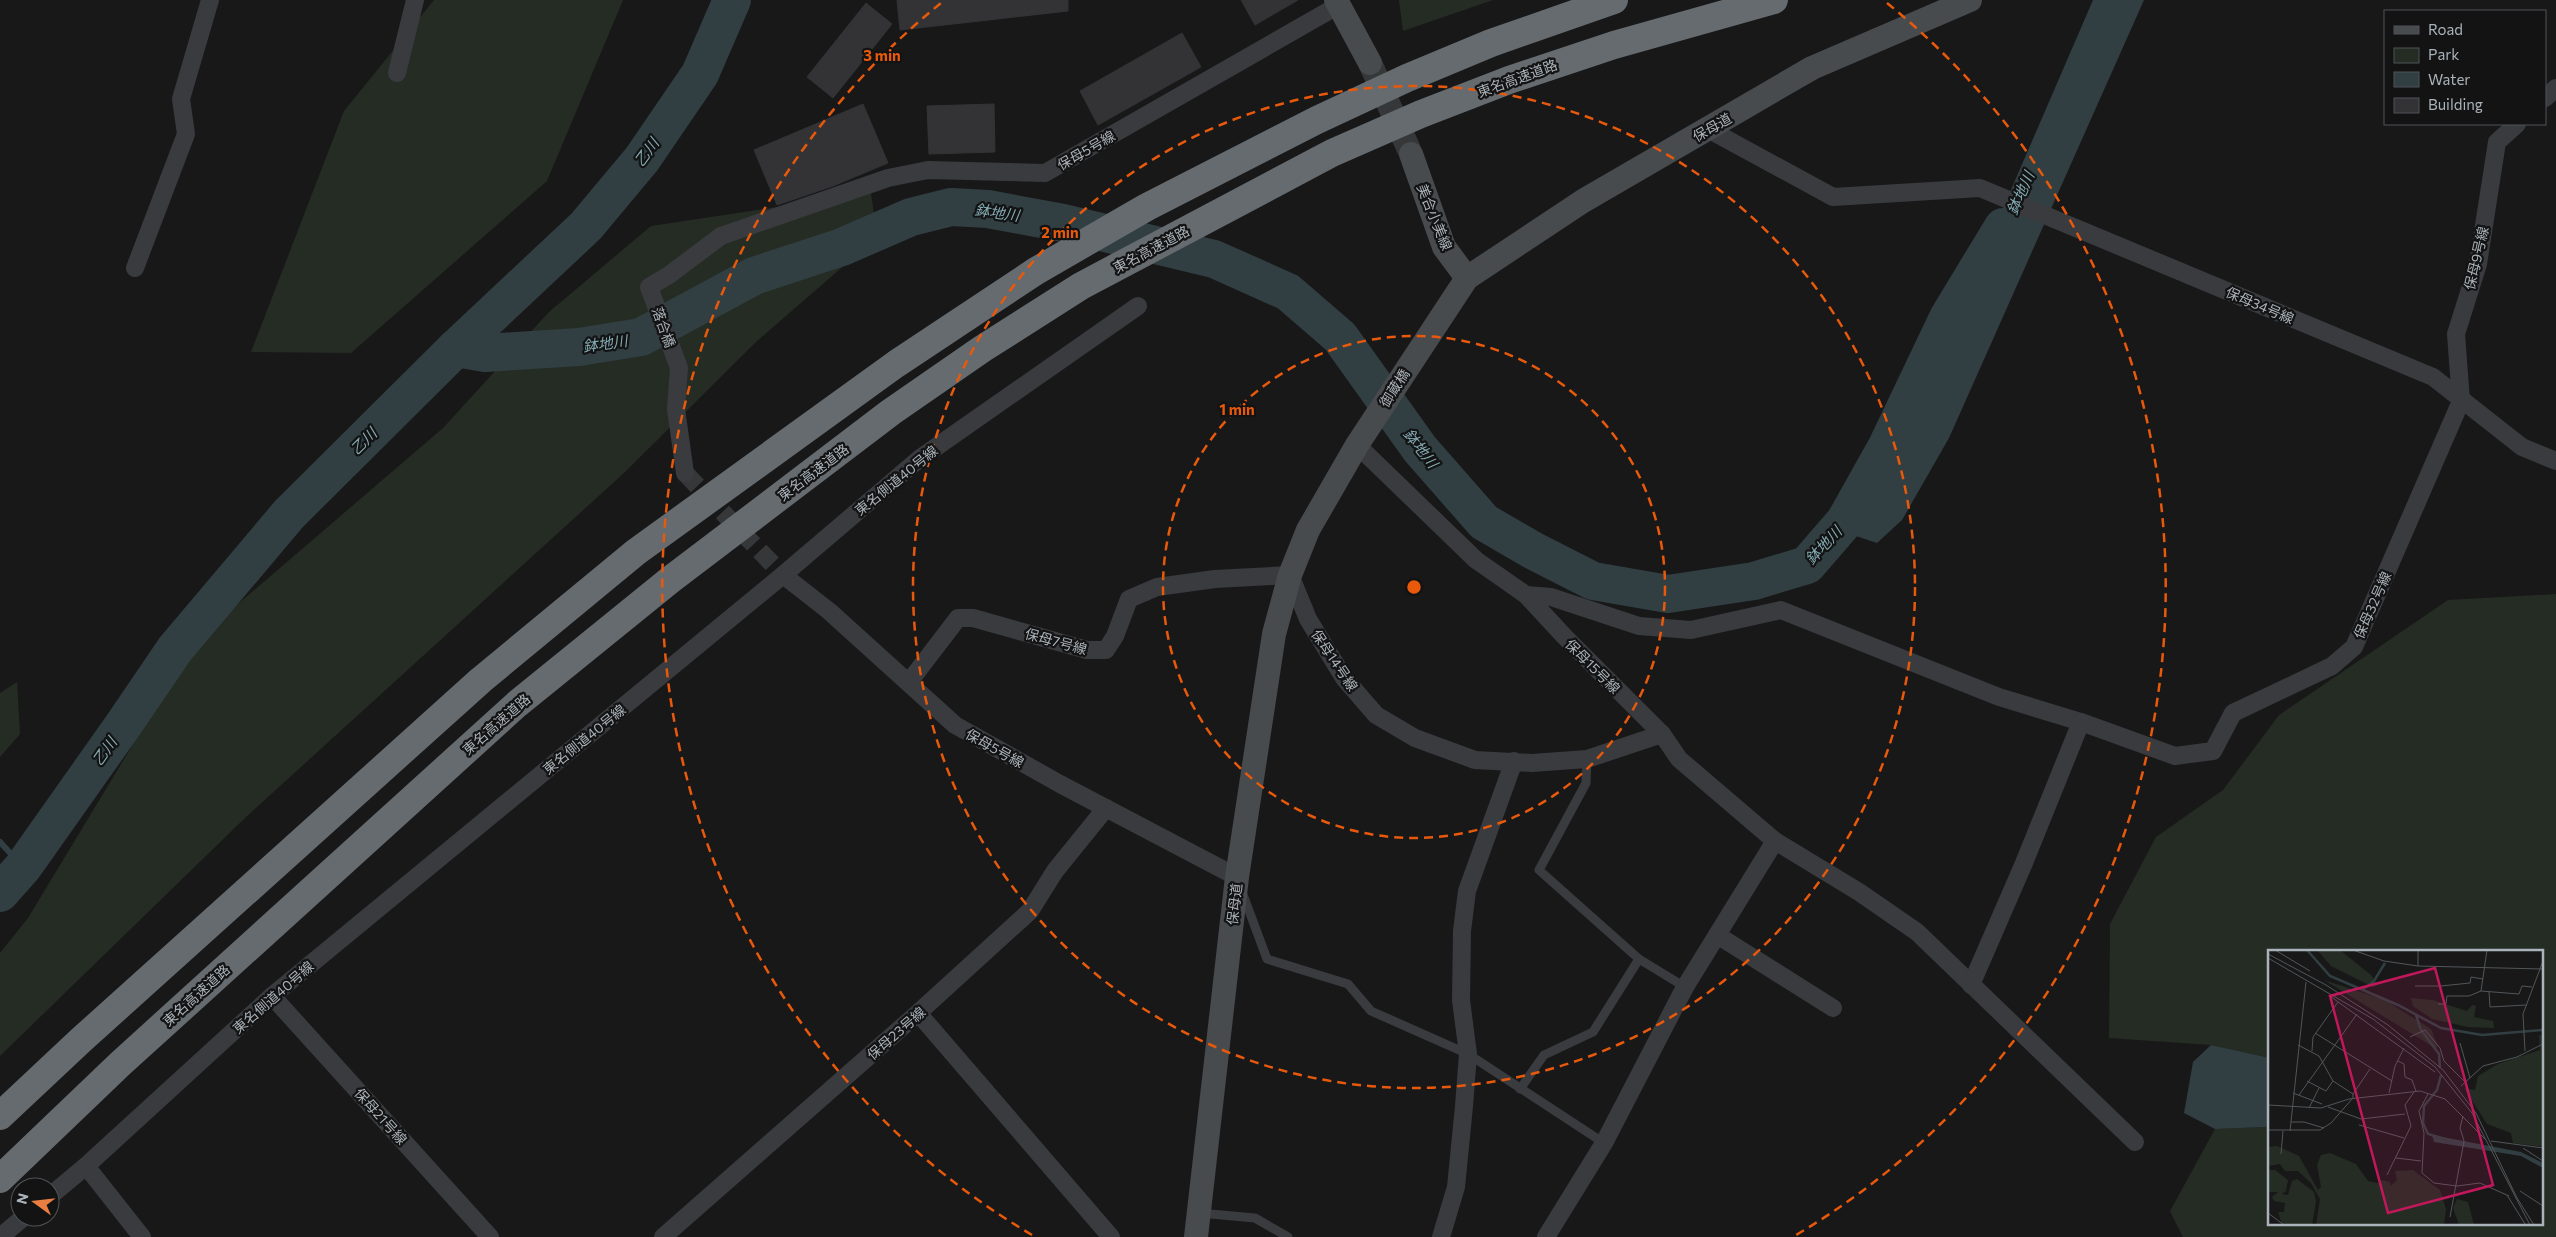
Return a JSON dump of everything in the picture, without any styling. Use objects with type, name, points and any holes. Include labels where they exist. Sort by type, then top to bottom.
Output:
[{"type":"highway","points":[[0,1116],[80,1040],[480,680],[636,552],[896,364],[1036,271],[1146,208],[1317,120],[1407,78],[1491,43],[1614,0]]},
{"type":"highway","name":"東名高速道路","points":[[0,1179],[120,1064],[517,704],[670,580],[891,412],[982,349],[1081,286],[1332,153],[1421,114],[1509,80],[1614,45],[1774,0]]},
{"type":"street","points":[[135,268],[186,134],[181,99],[210,0]]},
{"type":"street","points":[[397,72],[415,0]]},
{"type":"street","name":"保母道","points":[[1467,278],[1582,201],[1812,68],[1970,0]]},
{"type":"street","points":[[1337,2],[1370,63]]},
{"type":"street","name":"保母5号線","points":[[649,287],[669,275],[720,236],[888,178],[928,170],[1045,173],[1337,2]]},
{"type":"street","points":[[2546,97],[2556,88]]},
{"type":"street","name":"保母9号線","points":[[2462,401],[2456,334],[2478,264],[2497,142],[2516,125]]},
{"type":"street","name":"保母34号線","points":[[1708,129],[1832,197],[1980,188],[2433,376],[2462,401]]},
{"type":"street","name":"美合小美線","points":[[1411,154],[1444,247],[1467,278]]},
{"type":"street","name":"御蔵橋","points":[[1290,575],[1308,530],[1363,435],[1467,278]]},
{"type":"street","name":"落合橋","points":[[649,287],[679,368],[676,409],[685,473]]},
{"type":"street","name":"東名側道40号線","points":[[60,1188],[272,996],[783,576],[919,459],[1138,306]]},
{"type":"street","points":[[2462,401],[2522,447],[2556,461]]},
{"type":"street","name":"保母32号線","points":[[2081,722],[2175,756],[2213,751],[2232,713],[2332,666],[2354,647],[2462,401]]},
{"type":"street","name":"保母15号線","points":[[1363,435],[1476,560],[1526,596],[1662,734],[1679,758],[1775,840],[1859,892],[1917,932],[2135,1142]]},
{"type":"street","name":"保母道","points":[[1196,1237],[1237,877],[1267,665],[1290,575]]},
{"type":"street","name":"保母7号線","points":[[909,682],[958,618],[973,618],[1087,650],[1106,650],[1115,636],[1129,599],[1158,587],[1215,579],[1290,575]]},
{"type":"street","name":"保母14号線","points":[[1290,575],[1308,619],[1344,678],[1376,715],[1415,738],[1475,760],[1532,763],[1586,760],[1662,734]]},
{"type":"street","name":"保母5号線","points":[[783,576],[829,611],[955,725],[1237,877]]},
{"type":"street","points":[[1526,596],[1550,597],[1640,626],[1691,630],[1781,610],[1999,697],[2081,722],[2024,863],[1971,985]]},
{"type":"street","points":[[1441,1237],[1456,1187],[1468,1054],[1461,1000],[1462,931],[1467,891],[1514,762]]},
{"type":"street","name":"保母23号線","points":[[663,1237],[918,1014],[1030,911],[1054,870],[1106,808]]},
{"type":"street","points":[[1546,1237],[1604,1142],[1685,987],[1775,840]]},
{"type":"street","points":[[1717,935],[1833,1008]]},
{"type":"street","name":"保母21号線","points":[[272,996],[490,1237]]},
{"type":"street","points":[[918,1014],[1112,1237]]},
{"type":"street","points":[[86,1166],[142,1237]]},
{"type":"street","points":[[0,1237],[12,1227]]},
{"type":"lane","points":[[1586,760],[1586,783],[1538,870],[1639,959],[1685,987]]},
{"type":"lane","points":[[1237,877],[1266,959],[1348,984],[1371,1011],[1468,1054],[1604,1142]]},
{"type":"lane","points":[[1520,1089],[1544,1055],[1593,1032],[1639,959]]},
{"type":"lane","points":[[1200,1213],[1254,1218],[1288,1237]]},
{"type":"green space","points":[[434,0],[623,0],[547,181],[351,353],[251,352],[344,111]]},
{"type":"green space","points":[[1399,0],[1493,0],[1403,31]]},
{"type":"green space","points":[[871,193],[877,237],[756,342],[624,473],[246,817],[0,1056],[0,953],[28,918],[196,640],[443,428],[549,312],[651,226]]},
{"type":"green space","points":[[2556,594],[2556,1237],[2183,1237],[2170,1211],[2215,1129],[2268,1126],[2268,1224],[2544,1224],[2544,950],[2268,950],[2268,1058],[2211,1045],[2109,1038],[2110,924],[2156,837],[2223,790],[2279,715],[2448,600]]},
{"type":"green space","points":[[17,682],[20,734],[0,757],[0,693]]},
{"type":"water","points":[[2093,0],[2144,0],[1949,438],[1902,520],[1877,543],[1829,527],[1915,412]]},
{"type":"water","points":[[2211,1045],[2268,1058],[2268,1126],[2215,1129],[2184,1113],[2193,1062]]},
{"type":"building","points":[[897,0],[1068,0],[1068,11],[900,30]]},
{"type":"building","points":[[1241,0],[1298,0],[1255,25]]},
{"type":"building","points":[[866,3],[892,24],[833,98],[807,77]]},
{"type":"building","points":[[1182,33],[1201,67],[1098,125],[1080,91]]},
{"type":"building","points":[[863,104],[888,163],[833,186],[777,205],[754,150]]},
{"type":"building","points":[[994,104],[995,152],[929,154],[927,106]]},
{"type":"waterway","name":"乙川","points":[[0,893],[23,867],[175,649],[289,514],[456,348],[586,226],[642,159],[700,74],[732,0]]},
{"type":"waterway","name":"鉢地川","points":[[456,348],[485,353],[579,347],[641,337],[754,276],[842,247],[911,217],[951,207],[988,209],[1063,223],[1214,259],[1288,292],[1340,337],[1420,449],[1484,522],[1534,551],[1593,581],[1668,594],[1754,581],[1807,565],[1845,521],[1887,446],[1949,316],[2003,227]]},
{"type":"waterway","points":[[0,842],[23,867]]},
{"type":"tunnel","points":[[1370,63],[1411,154]]},
{"type":"tunnel","points":[[685,473],[783,575]]}]
